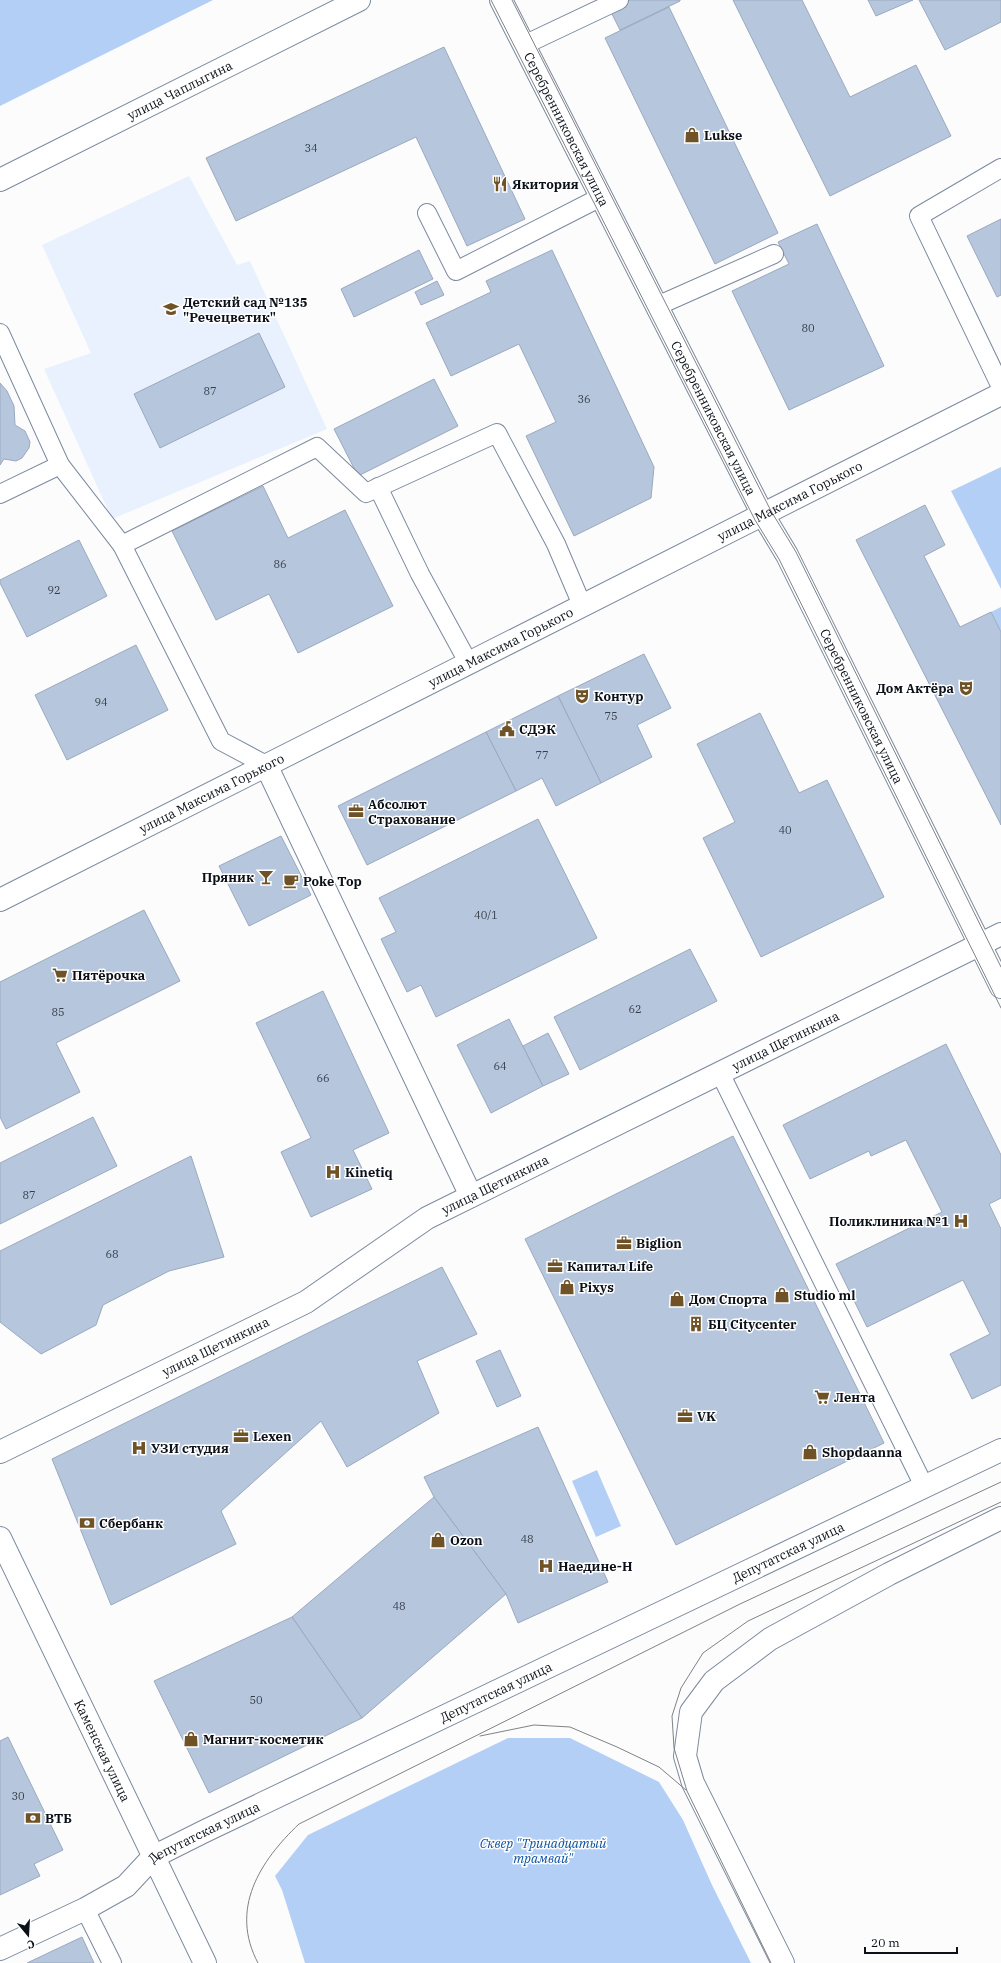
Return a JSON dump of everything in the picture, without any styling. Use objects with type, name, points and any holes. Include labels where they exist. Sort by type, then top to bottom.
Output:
[{"type":"street","name":"улица Чаплыгина","points":[[0,180],[359,0]]},
{"type":"street","name":"Серебренниковская улица","points":[[501,0],[763,515],[787,556],[1001,987]]},
{"type":"street","name":"улица Максима Горького","points":[[0,900],[468,662],[1001,394]]},
{"type":"street","points":[[266,765],[471,1196]]},
{"type":"street","name":"улица Щетинкина","points":[[0,1452],[306,1302],[427,1218],[1001,934]]},
{"type":"street","name":"Депутатская улица","points":[[0,1949],[85,1909],[126,1886],[153,1857],[1001,1450]]},
{"type":"street","points":[[783,1963],[692,1783],[685,1756],[691,1712],[714,1681],[770,1639],[890,1574],[1001,1518]]},
{"type":"street","name":"Каменская улица","points":[[0,1538],[205,1963]]},
{"type":"lane","points":[[524,45],[620,0]]},
{"type":"lane","points":[[1001,168],[919,216],[1001,387]]},
{"type":"lane","points":[[427,213],[456,271],[601,197]]},
{"type":"lane","points":[[657,306],[774,254]]},
{"type":"lane","points":[[0,333],[60,465],[122,545],[221,741],[266,765]]},
{"type":"lane","points":[[122,545],[317,447],[366,493],[497,433],[556,544],[582,605]]},
{"type":"lane","points":[[0,494],[60,465]]},
{"type":"lane","points":[[378,487],[420,574],[468,662]]},
{"type":"lane","points":[[720,1073],[924,1486]]},
{"type":"lane","points":[[85,1909],[112,1963]]},
{"type":"shaded area","name":"Детский сад №135 \"Речецветик\"","points":[[189,176],[237,265],[250,261],[327,429],[112,519],[44,369],[91,353],[42,245]]},
{"type":"green space","points":[[0,0],[213,0],[0,106]]},
{"type":"green space","points":[[1001,467],[1001,589],[951,491]]},
{"type":"green space","points":[[1001,607],[1001,632],[991,612]]},
{"type":"green space","points":[[597,1470],[621,1526],[596,1537],[572,1481]]},
{"type":"green space","name":"Сквер \"Тринадцатый трамвай\"","points":[[508,1738],[570,1738],[659,1782],[683,1820],[712,1885],[751,1963],[305,1963],[282,1890],[275,1876],[308,1835]]},
{"type":"building","points":[[605,0],[680,0],[680,1],[620,30]]},
{"type":"building","points":[[733,0],[802,0],[850,97],[916,65],[951,136],[830,196]]},
{"type":"building","points":[[868,0],[913,0],[876,16]]},
{"type":"building","points":[[919,0],[1001,0],[1001,22],[945,50]]},
{"type":"building","name":"Lukse","points":[[669,7],[778,233],[715,264],[605,38]]},
{"type":"building","points":[[444,47],[525,219],[467,246],[416,137],[236,221],[206,158]]},
{"type":"building","points":[[1001,219],[1001,295],[997,297],[967,236]]},
{"type":"building","points":[[817,224],[884,366],[789,410],[732,291],[789,264],[778,242]]},
{"type":"building","points":[[419,250],[433,279],[354,317],[341,289]]},
{"type":"building","points":[[552,250],[654,467],[651,498],[574,536],[526,436],[556,422],[519,344],[451,376],[426,323],[491,292],[486,281]]},
{"type":"building","points":[[437,281],[444,295],[421,305],[415,292]]},
{"type":"building","points":[[259,333],[285,387],[160,448],[134,394]]},
{"type":"building","points":[[434,379],[458,426],[358,476],[334,429]]},
{"type":"building","points":[[0,383],[7,391],[14,406],[15,425],[25,431],[30,442],[29,448],[22,458],[16,461],[4,459],[0,465]]},
{"type":"building","points":[[263,486],[288,538],[345,510],[393,606],[298,653],[269,594],[216,620],[172,531]]},
{"type":"building","name":"Дом Актёра","points":[[925,505],[945,545],[924,556],[960,627],[991,612],[1001,632],[1001,825],[856,540]]},
{"type":"building","points":[[79,540],[107,596],[27,637],[0,583],[0,580]]},
{"type":"building","points":[[136,645],[168,710],[67,760],[35,695]]},
{"type":"building","points":[[644,654],[671,708],[637,725],[652,757],[601,783],[558,696]]},
{"type":"building","points":[[558,696],[601,783],[556,806],[542,778],[516,791],[486,732]]},
{"type":"building","points":[[760,713],[799,793],[827,780],[884,897],[761,957],[703,838],[735,822],[697,744]]},
{"type":"building","points":[[486,732],[516,791],[367,865],[338,806]]},
{"type":"building","points":[[538,819],[597,938],[436,1017],[421,985],[407,992],[381,939],[396,932],[379,898]]},
{"type":"building","points":[[281,836],[311,895],[249,926],[219,866]]},
{"type":"building","points":[[144,910],[180,981],[56,1043],[80,1092],[6,1129],[0,1117],[0,982]]},
{"type":"building","points":[[690,949],[717,1001],[580,1070],[554,1017]]},
{"type":"building","points":[[323,991],[389,1133],[353,1150],[372,1189],[311,1217],[281,1152],[311,1138],[256,1023]]},
{"type":"building","points":[[509,1019],[543,1086],[491,1113],[457,1045]]},
{"type":"building","points":[[548,1033],[569,1074],[543,1086],[523,1046]]},
{"type":"building","name":"Поликлиника №1","points":[[946,1044],[1001,1155],[1001,1198],[989,1204],[1001,1229],[1001,1385],[972,1399],[950,1354],[990,1334],[963,1280],[867,1327],[836,1264],[942,1212],[906,1140],[871,1156],[869,1151],[810,1179],[783,1125]]},
{"type":"building","points":[[93,1117],[117,1166],[0,1224],[0,1163]]},
{"type":"building","name":"БЦ Citycenter","points":[[733,1136],[884,1443],[676,1545],[525,1239]]},
{"type":"building","points":[[191,1156],[224,1257],[169,1271],[103,1305],[96,1325],[41,1354],[0,1322],[0,1251]]},
{"type":"building","points":[[442,1267],[477,1334],[417,1361],[439,1413],[347,1467],[321,1421],[221,1511],[236,1544],[111,1605],[52,1459]]},
{"type":"building","points":[[500,1350],[521,1396],[497,1407],[476,1361]]},
{"type":"building","points":[[538,1427],[608,1582],[518,1623],[506,1594],[434,1497],[424,1477]]},
{"type":"building","points":[[434,1497],[506,1594],[362,1718],[292,1617]]},
{"type":"building","points":[[292,1617],[362,1718],[209,1793],[154,1681]]},
{"type":"building","points":[[8,1737],[63,1850],[34,1864],[40,1876],[0,1895],[0,1741]]},
{"type":"building","points":[[82,1937],[94,1963],[27,1963]]},
{"type":"tram line","points":[[491,0],[755,520],[779,559],[1001,1008]]},
{"type":"tram line","points":[[512,0],[771,511],[796,552],[1001,967]]},
{"type":"tram line","points":[[258,1963],[250,1943],[247,1924],[248,1905],[253,1887],[261,1870],[272,1854],[299,1824],[740,1604],[1001,1482]]},
{"type":"tram line","points":[[771,1963],[687,1791],[674,1748],[672,1716],[681,1688],[703,1653],[748,1621],[1001,1502]]},
{"type":"tram line","points":[[480,1736],[534,1725],[570,1727],[659,1767],[686,1790]]},
{"type":"place","name":"Lukse","points":[[692,135]]},
{"type":"place","name":"Якитория","points":[[500,184]]},
{"type":"place","name":"Детский сад №135 \"Речецветик\"","points":[[171,309]]},
{"type":"place","name":"Дом Актёра","points":[[966,688]]},
{"type":"place","name":"Контур","points":[[582,696]]},
{"type":"place","name":"СДЭК","points":[[507,729]]},
{"type":"place","name":"Абсолют Страхование","points":[[356,811]]},
{"type":"place","name":"Пряник","points":[[266,877]]},
{"type":"place","name":"Poke Top","points":[[291,881]]},
{"type":"place","name":"Пятёрочка","points":[[60,975]]},
{"type":"place","name":"Kinetiq","points":[[333,1172]]},
{"type":"place","name":"Поликлиника №1","points":[[961,1221]]},
{"type":"place","name":"Biglion","points":[[624,1243]]},
{"type":"place","name":"Капитал Life","points":[[555,1266]]},
{"type":"place","name":"Pixys","points":[[567,1287]]},
{"type":"place","name":"Studio ml","points":[[782,1295]]},
{"type":"place","name":"Дом Спорта","points":[[677,1299]]},
{"type":"place","name":"БЦ Citycenter","points":[[696,1324]]},
{"type":"place","name":"Лента","points":[[822,1397]]},
{"type":"place","name":"VK","points":[[685,1416]]},
{"type":"place","name":"Lexen","points":[[241,1436]]},
{"type":"place","name":"УЗИ студия","points":[[139,1448]]},
{"type":"place","name":"Shopdaanna","points":[[810,1452]]},
{"type":"place","name":"Сбербанк","points":[[87,1523]]},
{"type":"place","name":"Ozon","points":[[438,1540]]},
{"type":"place","name":"Наедине-Н","points":[[546,1566]]},
{"type":"place","name":"Магнит-косметик","points":[[191,1739]]},
{"type":"place","name":"ВТБ","points":[[33,1818]]}]
